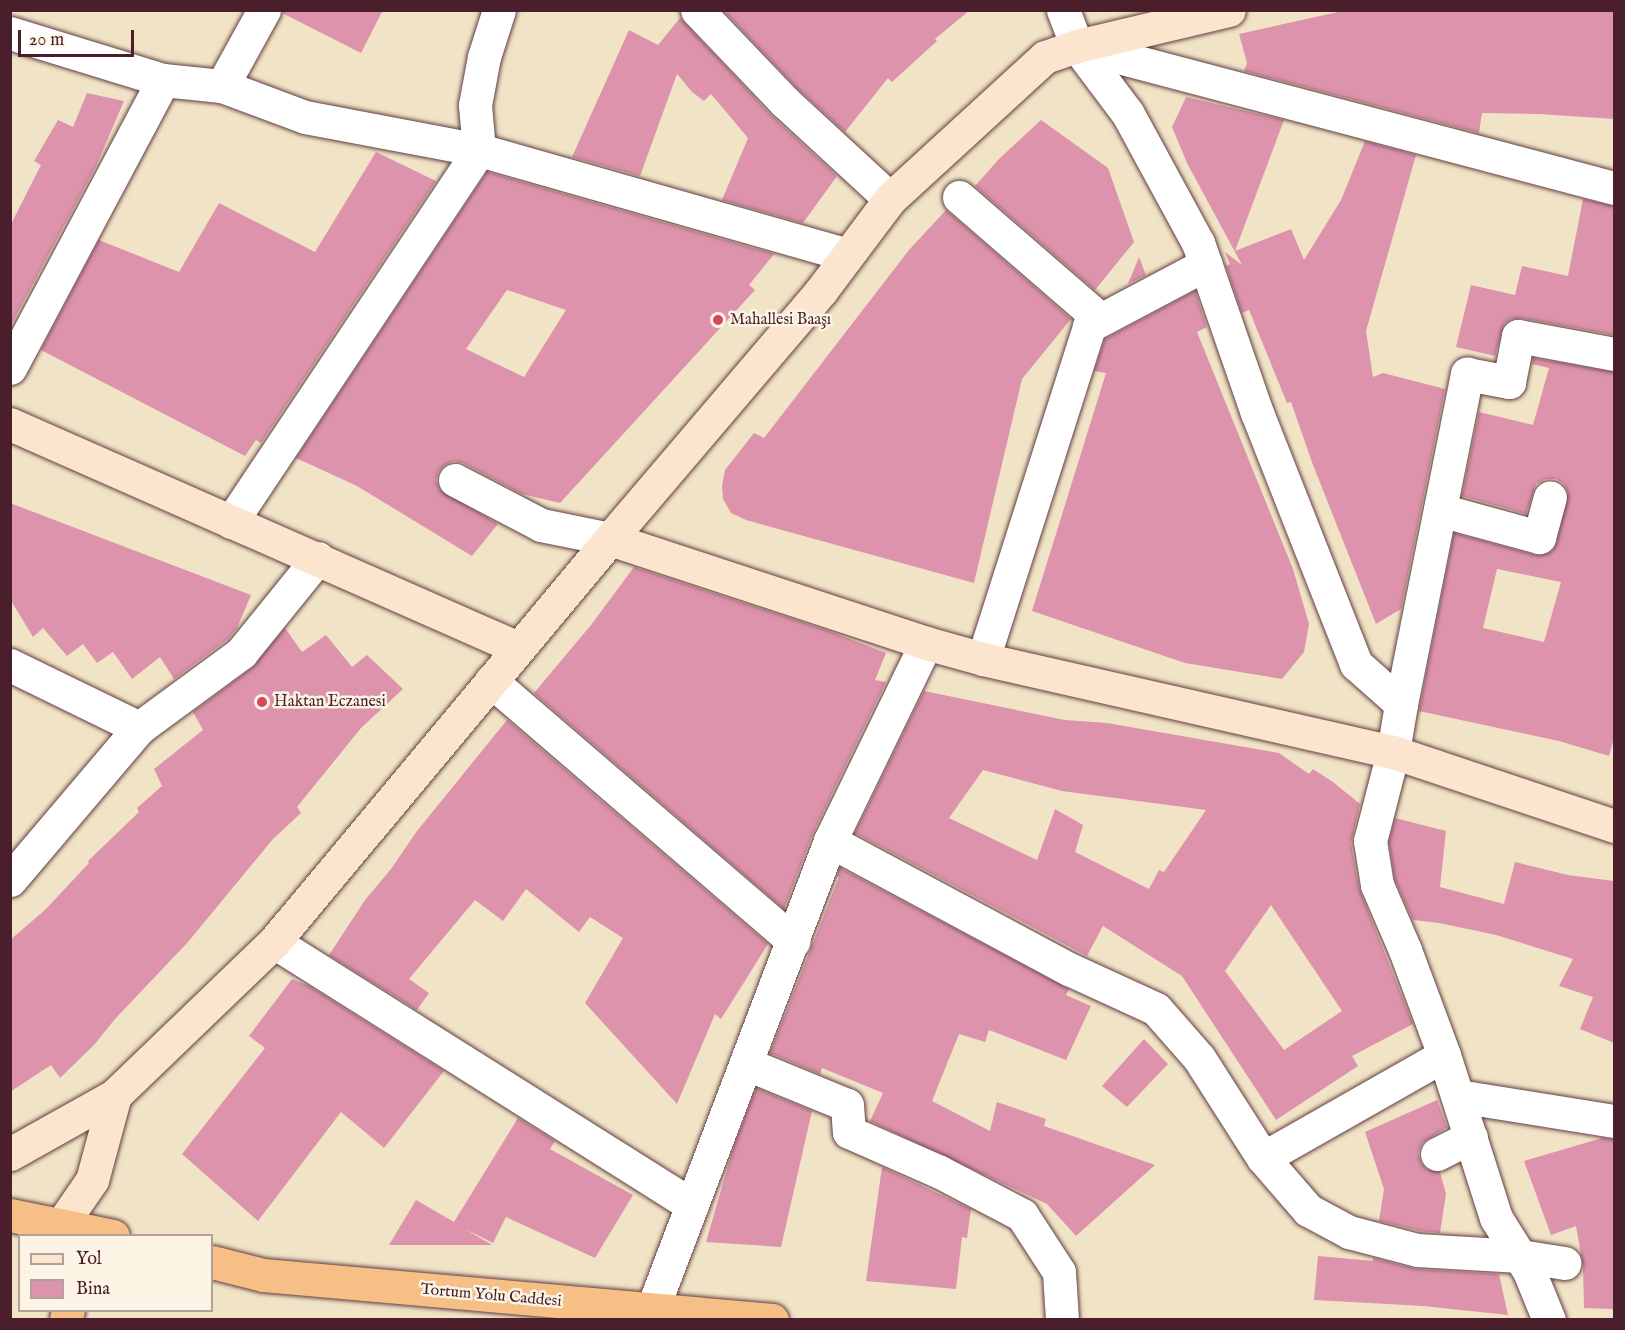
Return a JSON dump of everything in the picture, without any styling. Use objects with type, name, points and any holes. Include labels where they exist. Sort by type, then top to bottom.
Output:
[{"type":"highway","points":[[10,1215],[62,1230],[96,1234]]},
{"type":"highway","name":"Tortum Yolu Caddesi","points":[[213,1262],[263,1275],[772,1320]]},
{"type":"main road","points":[[10,1154],[115,1095],[274,942],[518,648],[820,291],[890,199],[1045,57],[1077,45],[1229,10]]},
{"type":"main road","points":[[10,424],[518,648]]},
{"type":"main road","points":[[610,539],[926,642],[983,658],[1393,752],[1614,826]]},
{"type":"main road","points":[[62,1230],[92,1180],[115,1095]]},
{"type":"street","points":[[222,86],[264,10]]},
{"type":"street","points":[[231,522],[479,150],[475,105],[484,57],[499,10]]},
{"type":"street","points":[[697,10],[785,102],[890,199]]},
{"type":"street","points":[[1063,10],[1077,45],[1128,114],[1198,243],[1257,413],[1356,664],[1401,704]]},
{"type":"street","points":[[10,33],[163,80],[222,86],[305,117],[479,150],[847,255]]},
{"type":"street","points":[[1077,45],[1614,188]]},
{"type":"street","points":[[10,368],[163,80]]},
{"type":"street","points":[[959,197],[1100,319]]},
{"type":"street","points":[[983,658],[1089,326],[1206,264]]},
{"type":"street","points":[[1549,1320],[1520,1256],[1496,1218],[1444,1054],[1405,950],[1377,885],[1371,841],[1393,752],[1467,374],[1509,381],[1518,336],[1614,354]]},
{"type":"street","points":[[455,480],[541,525],[610,539]]},
{"type":"street","points":[[1440,510],[1539,537],[1550,497]]},
{"type":"street","points":[[10,880],[139,728],[241,653],[318,558]]},
{"type":"street","points":[[652,1310],[830,841],[926,642]]},
{"type":"street","points":[[10,665],[139,728]]},
{"type":"street","points":[[491,681],[793,941]]},
{"type":"street","points":[[830,841],[1069,969],[1156,1009],[1199,1058],[1263,1158],[1308,1209],[1349,1232],[1417,1250],[1520,1256],[1564,1263]]},
{"type":"street","points":[[274,942],[692,1205]]},
{"type":"street","points":[[1263,1158],[1444,1054]]},
{"type":"street","points":[[747,1064],[847,1105],[849,1132],[940,1172],[1022,1215],[1059,1272],[1062,1320]]},
{"type":"street","points":[[1458,1096],[1614,1121]]},
{"type":"street","points":[[1437,1154],[1471,1137]]},
{"type":"building","points":[[283,10],[383,10],[361,53],[282,13]]},
{"type":"building","points":[[723,10],[970,10],[935,39],[937,41],[892,82],[888,78],[845,132],[798,89]]},
{"type":"building","points":[[1347,10],[1614,10],[1614,119],[1482,113],[1479,133],[1244,71],[1247,63],[1239,34]]},
{"type":"building","points":[[680,18],[771,115],[837,176],[803,223],[722,200],[748,138],[711,94],[704,101],[692,92],[677,74],[640,176],[572,157],[629,30],[658,45]]},
{"type":"building","points":[[87,93],[124,101],[96,166],[10,327],[10,226],[41,165],[34,161],[58,120],[73,127]]},
{"type":"building","points":[[1186,97],[1284,120],[1235,251],[1291,229],[1304,260],[1341,200],[1365,141],[1416,155],[1366,331],[1373,377],[1383,373],[1445,389],[1401,609],[1376,624],[1313,465],[1291,402],[1287,403],[1249,310],[1242,313],[1226,266],[1230,264],[1225,252],[1242,265],[1187,163],[1172,127]]},
{"type":"building","points":[[1041,120],[1108,168],[1134,242],[1095,290],[975,186],[999,159]]},
{"type":"building","points":[[376,152],[436,181],[261,443],[256,440],[245,456],[41,350],[99,240],[179,272],[219,203],[315,252]]},
{"type":"building","points":[[487,172],[774,254],[749,285],[755,290],[560,503],[522,494],[463,463],[454,461],[439,471],[436,480],[440,490],[498,524],[472,556],[357,486],[296,458]],"holes":[[[507,290],[566,310],[524,377],[466,349]]]},
{"type":"building","points":[[1583,199],[1614,206],[1614,335],[1521,318],[1511,319],[1504,324],[1495,356],[1456,347],[1471,285],[1515,295],[1522,266],[1568,276]]},
{"type":"building","points":[[946,210],[1071,319],[1022,379],[974,583],[746,520],[731,513],[723,499],[722,486],[725,470],[754,433],[764,438],[909,250]]},
{"type":"building","points":[[1139,257],[1146,275],[1128,284]]},
{"type":"building","points":[[1195,291],[1207,327],[1197,332],[1293,569],[1309,624],[1304,652],[1282,679],[1185,663],[1032,611],[1106,373],[1094,371],[1105,339]]},
{"type":"building","points":[[1533,358],[1614,372],[1614,738],[1609,756],[1559,741],[1419,711],[1454,533],[1535,555],[1543,555],[1552,551],[1557,542],[1568,493],[1564,484],[1556,479],[1546,479],[1536,484],[1526,514],[1462,496],[1479,412],[1533,425],[1549,368],[1532,364]],"holes":[[[1497,569],[1561,582],[1544,642],[1483,628]]]},
{"type":"building","points":[[10,503],[251,595],[237,628],[228,639],[174,679],[160,657],[132,679],[113,652],[97,663],[83,644],[67,656],[43,628],[33,637],[10,599]]},
{"type":"building","points":[[634,567],[829,631],[886,653],[875,680],[886,682],[813,833],[784,909],[534,693],[591,625]]},
{"type":"building","points":[[285,628],[302,652],[326,635],[352,667],[367,655],[403,689],[361,728],[297,807],[301,813],[273,839],[188,942],[115,1019],[94,1045],[60,1078],[51,1065],[10,1092],[10,940],[45,910],[89,863],[88,861],[139,812],[137,808],[162,786],[154,769],[203,730],[193,712],[252,668]]},
{"type":"building","points":[[924,691],[1065,720],[1107,723],[1279,753],[1309,774],[1313,769],[1360,804],[1351,843],[1359,888],[1413,1024],[1352,1056],[1358,1066],[1276,1120],[1182,976],[1103,926],[1087,956],[855,833]],"holes":[[[983,770],[1062,791],[1206,810],[1164,872],[1159,870],[1149,889],[1075,852],[1083,825],[1055,809],[1037,860],[949,818]],[[1271,905],[1342,1011],[1284,1050],[1225,971]]]},
{"type":"building","points":[[507,720],[768,944],[721,1019],[715,1014],[677,1104],[585,1003],[623,938],[590,917],[579,932],[526,889],[503,921],[475,900],[409,979],[429,993],[417,1010],[329,955],[365,900],[391,869],[417,831]]},
{"type":"building","points":[[1395,818],[1446,831],[1440,887],[1504,904],[1515,862],[1568,875],[1614,881],[1614,1043],[1580,1029],[1593,997],[1559,986],[1573,959],[1496,935],[1413,920],[1395,880],[1389,842]]},
{"type":"building","points":[[840,868],[1069,989],[1066,995],[1091,1006],[1066,1060],[989,1030],[985,1042],[959,1034],[932,1101],[990,1131],[997,1102],[1046,1119],[1044,1126],[1155,1165],[1076,1236],[1047,1204],[870,1121],[883,1093],[822,1068],[820,1074],[770,1053],[839,877],[837,876]]},
{"type":"building","points":[[292,979],[309,986],[444,1071],[384,1148],[341,1112],[258,1221],[182,1154],[265,1048],[249,1036]]},
{"type":"building","points":[[1144,1039],[1168,1064],[1127,1107],[1102,1086]]},
{"type":"building","points":[[756,1088],[812,1111],[781,1247],[706,1242],[733,1149]]},
{"type":"building","points":[[1437,1100],[1447,1127],[1422,1143],[1418,1153],[1426,1169],[1440,1172],[1446,1194],[1440,1233],[1420,1231],[1379,1221],[1384,1189],[1365,1132]]},
{"type":"building","points":[[518,1118],[555,1141],[550,1149],[633,1195],[595,1258],[506,1217],[493,1243],[465,1229],[492,1245],[389,1245],[416,1200],[454,1222]]},
{"type":"building","points":[[1602,1138],[1614,1139],[1614,1309],[1584,1308],[1583,1267],[1576,1226],[1551,1235],[1524,1161]]},
{"type":"building","points":[[882,1167],[971,1209],[967,1238],[962,1237],[956,1289],[866,1281]]},
{"type":"building","points":[[1318,1256],[1373,1261],[1373,1258],[1416,1269],[1499,1274],[1508,1315],[1423,1306],[1314,1300]]},
{"type":"place","name":"Mahallesi Baaşı","points":[[718,320]]},
{"type":"place","name":"Haktan Eczanesi","points":[[262,702]]}]
